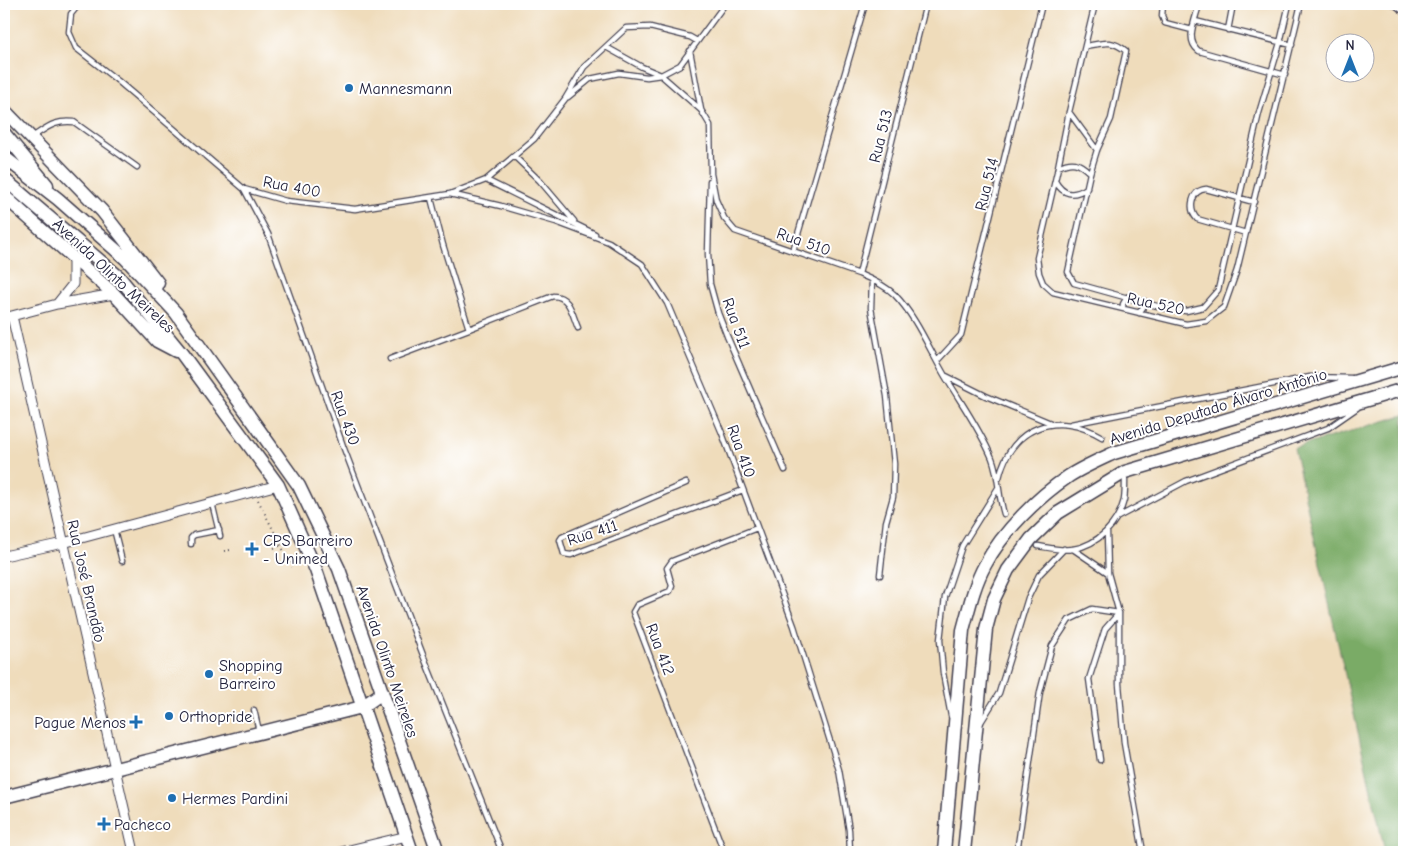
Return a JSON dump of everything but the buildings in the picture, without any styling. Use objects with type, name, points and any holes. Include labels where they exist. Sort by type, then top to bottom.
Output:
[{"type":"main road","name":"Avenida Olinto Meireles","points":[[4,110],[102,211],[162,287],[176,313],[299,486],[339,569],[438,852]]},
{"type":"main road","points":[[4,133],[58,199]]},
{"type":"main road","points":[[4,157],[58,199]]},
{"type":"main road","name":"Avenida Olinto Meireles","points":[[4,179],[119,277],[182,354],[278,485],[316,570],[412,852]]},
{"type":"main road","name":"Avenida Olinto Meireles","points":[[4,196],[114,294],[157,342],[182,354]]},
{"type":"main road","name":"Avenida Olinto Meireles","points":[[58,199],[125,258],[176,313]]},
{"type":"main road","name":"Avenida Deputado Álvaro Antônio","points":[[944,852],[963,630],[972,597],[986,564],[1012,526],[1042,497],[1071,475],[1114,453],[1404,367]]},
{"type":"main road","points":[[964,852],[986,629],[994,599],[1008,570],[1031,539],[1058,513],[1125,472],[1404,389]]},
{"type":"main road","points":[[4,797],[362,707],[382,693]]},
{"type":"street","points":[[58,304],[72,284],[73,258]]},
{"type":"street","points":[[8,317],[58,304],[114,294]]},
{"type":"street","name":"Rua José Brandão","points":[[8,317],[63,543],[134,852]]},
{"type":"street","points":[[4,556],[63,543],[278,485]]},
{"type":"street","points":[[340,852],[407,836]]},
{"type":"lane","name":"Rua 400","points":[[79,4],[71,14],[69,32],[76,48],[118,81],[244,190],[286,201],[355,209],[450,194],[486,180],[515,157],[534,139],[565,99]]},
{"type":"lane","points":[[565,99],[590,80],[619,73],[647,77],[661,75],[680,64],[725,4]]},
{"type":"lane","points":[[793,251],[865,4]]},
{"type":"lane","name":"Rua 513","points":[[859,274],[926,4]]},
{"type":"lane","name":"Rua 514","points":[[937,361],[961,335],[1042,4]]},
{"type":"lane","name":"Rua 520","points":[[1096,4],[1069,112],[1037,258],[1039,274],[1043,283],[1053,292],[1186,324],[1206,320],[1224,307],[1237,270],[1302,4]]},
{"type":"lane","points":[[1162,4],[1162,16],[1165,23],[1192,30]]},
{"type":"lane","points":[[1199,4],[1191,42],[1198,52],[1285,74]]},
{"type":"lane","points":[[1228,30],[1233,4]]},
{"type":"lane","name":"Rua 520","points":[[1086,46],[1102,43],[1116,44],[1126,52],[1111,119],[1097,150],[1090,173],[1068,272],[1074,283],[1164,308],[1186,311],[1203,307],[1218,290],[1260,113],[1289,4]]},
{"type":"lane","points":[[1394,4],[1404,12]]},
{"type":"lane","points":[[1195,20],[1292,45]]},
{"type":"lane","points":[[565,99],[584,68],[626,28],[650,27],[690,37],[697,41]]},
{"type":"lane","name":"Rua 510","points":[[606,47],[661,75],[701,110],[710,125],[711,174],[716,200],[724,218],[735,231],[859,274],[894,294],[919,328],[984,440],[993,460],[999,487],[999,497],[1004,514]]},
{"type":"lane","name":"Rua 510","points":[[690,52],[701,110]]},
{"type":"lane","points":[[1069,112],[1097,150]]},
{"type":"lane","points":[[31,137],[52,124],[63,121],[74,122],[137,167]]},
{"type":"lane","points":[[515,157],[540,181],[576,224]]},
{"type":"lane","points":[[1058,167],[1068,162],[1073,162],[1083,166],[1090,173]]},
{"type":"lane","name":"Rua 511","points":[[711,174],[708,228],[710,284],[727,336],[785,470]]},
{"type":"lane","points":[[486,180],[610,242]]},
{"type":"lane","points":[[1055,181],[1062,190],[1072,194],[1087,188]]},
{"type":"lane","points":[[1246,233],[1197,219],[1191,207],[1196,192],[1206,189],[1254,202]]},
{"type":"lane","name":"Rua 430","points":[[244,190],[268,234],[343,446],[423,656],[502,852]]},
{"type":"lane","name":"Rua 410","points":[[450,194],[556,222],[610,242],[642,264],[667,303],[722,432],[794,626],[839,770],[849,830],[850,852]]},
{"type":"lane","points":[[431,198],[443,245],[469,329]]},
{"type":"lane","points":[[872,280],[871,308],[887,396],[894,464],[893,497],[886,522],[880,575]]},
{"type":"lane","points":[[390,359],[553,296],[561,296],[567,301],[578,328]]},
{"type":"lane","points":[[1124,309],[1122,304],[1127,297]]},
{"type":"lane","points":[[1139,314],[1144,306],[1144,302]]},
{"type":"lane","points":[[945,375],[986,396],[1054,424]]},
{"type":"lane","points":[[998,481],[1002,464],[1010,449],[1022,437],[1037,428],[1054,424],[1071,424],[1310,376],[1365,378]]},
{"type":"lane","points":[[1118,517],[1186,481],[1328,428],[1368,400]]},
{"type":"lane","points":[[1071,424],[1087,429],[1102,438]]},
{"type":"lane","points":[[1038,546],[1056,550],[1073,549],[1091,543],[1107,532],[1118,517],[1124,499],[1125,480]]},
{"type":"lane","name":"Rua 411","points":[[686,483],[562,537],[560,540],[564,554],[571,555],[743,490]]},
{"type":"lane","points":[[954,732],[943,673],[940,640],[945,597],[962,546],[999,487]]},
{"type":"lane","points":[[212,503],[220,536]]},
{"type":"lane","name":"Rua 412","points":[[724,852],[634,612],[637,605],[670,591],[672,586],[667,568],[672,561],[757,528]]},
{"type":"lane","points":[[114,529],[122,561]]},
{"type":"lane","points":[[191,544],[191,538],[194,535],[219,530]]},
{"type":"lane","points":[[1107,532],[1108,573],[1119,614],[1119,684],[1124,743],[1143,852]]},
{"type":"lane","points":[[976,730],[999,693],[1028,598],[1039,575],[1064,549]]},
{"type":"lane","points":[[1073,549],[1108,573]]},
{"type":"lane","points":[[1017,852],[1040,692],[1052,646],[1069,620],[1092,609],[1119,614]]},
{"type":"lane","points":[[1100,760],[1089,679],[1105,629],[1119,614]]},
{"type":"lane","points":[[254,710],[259,732]]},
{"type":"path","points":[[253,492],[292,567]]},
{"type":"path","points":[[274,548],[302,539]]},
{"type":"path","points":[[224,551],[230,550]]},
{"type":"green space","points":[[1404,415],[1404,852],[1385,852],[1294,448]]},
{"type":"place","name":"Mannesmann","points":[[349,88]]},
{"type":"place","name":"CPS Barreiro - Unimed","points":[[252,549]]},
{"type":"place","name":"Shopping Barreiro","points":[[209,674]]},
{"type":"place","name":"Orthopride","points":[[169,716]]},
{"type":"place","name":"Pague Menos","points":[[136,722]]},
{"type":"place","name":"Hermes Pardini","points":[[172,798]]},
{"type":"place","name":"Pacheco","points":[[104,824]]}]
